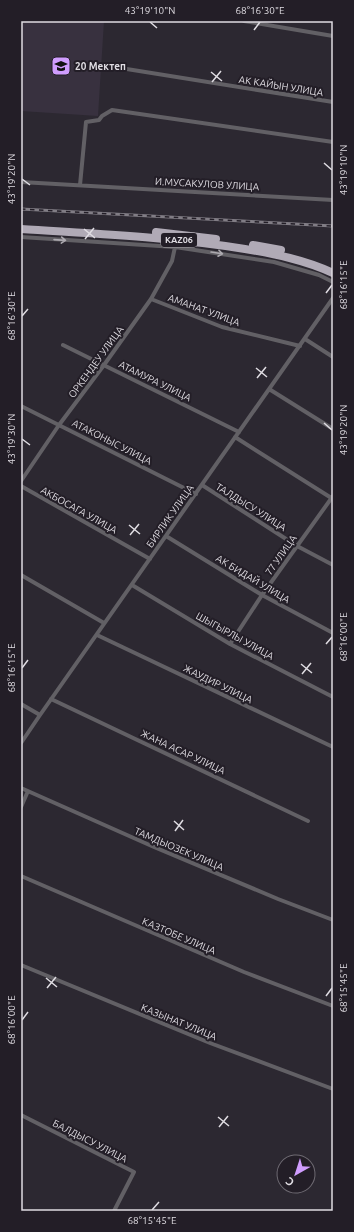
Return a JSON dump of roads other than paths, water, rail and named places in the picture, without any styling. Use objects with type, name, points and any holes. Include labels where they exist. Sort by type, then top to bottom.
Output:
[{"type":"highway","name":"KАZ06","points":[[21,223],[212,238],[267,247],[310,258],[333,266]]},
{"type":"highway","name":"KАZ06","points":[[21,229],[163,238],[212,244],[291,258],[333,272]]},
{"type":"street","points":[[244,21],[333,36]]},
{"type":"street","name":"АК КАЙЫН УЛИЦА","points":[[108,66],[333,102]]},
{"type":"street","points":[[80,185],[86,122],[99,120],[102,116],[112,110],[333,142]]},
{"type":"street","name":"И.МУСАКУЛОВ УЛИЦА","points":[[21,182],[333,200]]},
{"type":"street","points":[[21,237],[175,247],[274,262],[319,275],[333,282]]},
{"type":"street","name":"ОРКЕНДЕУ УЛИЦА","points":[[21,481],[59,424],[104,365],[150,299],[172,262],[175,247]]},
{"type":"street","name":"БИРЛИК УЛИЦА","points":[[21,743],[333,298]]},
{"type":"street","name":"АМАНАТ УЛИЦА","points":[[150,299],[222,327],[300,346]]},
{"type":"street","points":[[305,339],[333,357]]},
{"type":"street","name":"АТАМУРА УЛИЦА","points":[[63,345],[239,432]]},
{"type":"street","points":[[269,389],[333,429]]},
{"type":"street","name":"АТАКОНЫС УЛИЦА","points":[[21,406],[196,494]]},
{"type":"street","points":[[235,437],[332,498]]},
{"type":"street","name":"ТАЛДЫСУ УЛИЦА","points":[[202,485],[297,546],[333,565]]},
{"type":"street","name":"АКБОСАГА УЛИЦА","points":[[21,486],[150,558]]},
{"type":"street","name":"77 УЛИЦА","points":[[230,644],[262,595],[332,498]]},
{"type":"street","name":"АК БИДАЙ УЛИЦА","points":[[166,536],[262,595],[333,633]]},
{"type":"street","points":[[21,575],[104,623]]},
{"type":"street","name":"ШЫГЫРЛЫ УЛИЦА","points":[[132,585],[230,644],[333,696]]},
{"type":"street","name":"ЖАУДИР УЛИЦА","points":[[97,635],[333,747]]},
{"type":"street","name":"ЖАНА АСАР УЛИЦА","points":[[51,699],[308,821]]},
{"type":"street","points":[[21,704],[40,715]]},
{"type":"street","name":"ТАМДЫОЗЕК УЛИЦА","points":[[21,788],[154,847],[278,899],[333,920]]},
{"type":"street","points":[[21,806],[28,791]]},
{"type":"street","name":"КАЗТОБЕ УЛИЦА","points":[[21,876],[244,972],[333,1006]]},
{"type":"street","name":"КАЗЫНАТ УЛИЦА","points":[[21,965],[202,1040],[333,1089]]},
{"type":"street","name":"БАЛДЫСУ УЛИЦА","points":[[21,1115],[134,1172],[114,1211]]},
{"type":"railway","points":[[21,209],[333,226]]},
{"type":"place","name":"20 Мектеп","points":[[61,66]]}]
